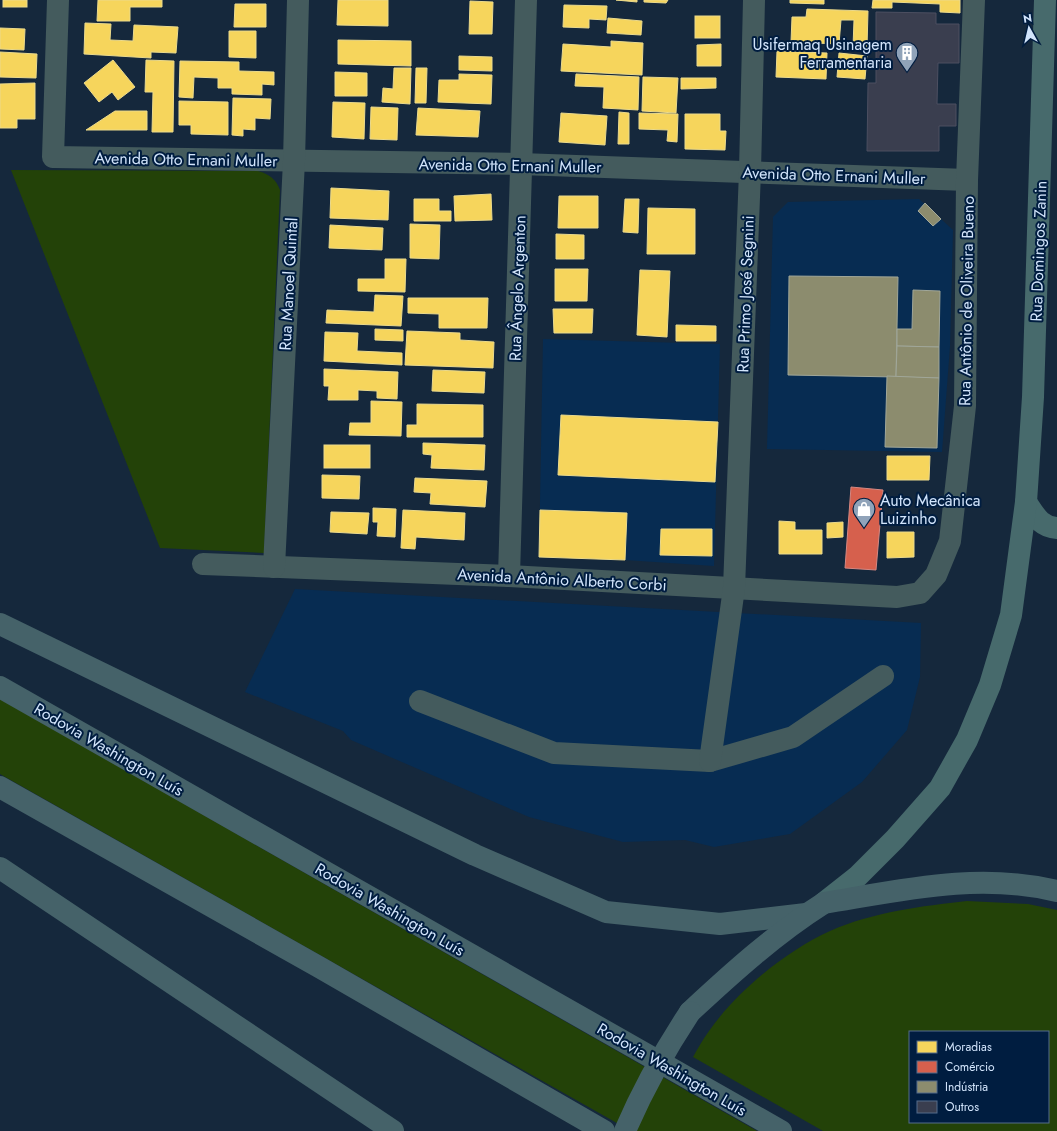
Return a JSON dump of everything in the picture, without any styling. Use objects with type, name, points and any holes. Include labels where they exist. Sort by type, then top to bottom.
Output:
[{"type":"highway","points":[[0,624],[475,855],[606,912],[720,924],[806,914]]},
{"type":"highway","name":"Rodovia Washington Luís","points":[[0,687],[781,1131]]},
{"type":"highway","points":[[0,787],[305,959],[604,1131]]},
{"type":"highway","points":[[0,868],[394,1131]]},
{"type":"highway","points":[[625,1131],[639,1097],[669,1044],[690,1012],[742,965],[806,914],[824,903],[953,882],[995,882],[1030,885],[1057,891]]},
{"type":"main road","name":"Rua Domingos Zanin","points":[[824,903],[857,877],[895,839],[940,788],[967,740],[990,685],[1011,615],[1026,502],[1038,244],[1045,0]]},
{"type":"main road","points":[[1026,502],[1040,522],[1050,527],[1057,528]]},
{"type":"street","name":"Avenida Otto Ernani Muller","points":[[58,0],[53,157],[521,164],[750,171],[967,180]]},
{"type":"street","name":"Rua Manoel Quintal","points":[[274,567],[294,161],[298,0]]},
{"type":"street","name":"Rua Ângelo Argenton","points":[[509,576],[526,0]]},
{"type":"street","name":"Rua Primo José Segnini","points":[[710,761],[734,588],[750,171],[754,0]]},
{"type":"street","name":"Rua Antônio de Oliveira Bueno","points":[[920,593],[936,575],[950,541],[964,414],[967,180],[974,0]]},
{"type":"street","name":"Avenida Antônio Alberto Corbi","points":[[203,564],[509,576],[897,597],[920,593]]},
{"type":"street","points":[[420,701],[554,753],[710,761],[793,737],[883,676]]},
{"type":"shaded area","points":[[919,199],[953,230],[950,346],[942,452],[767,449],[773,217],[788,202]]},
{"type":"shaded area","points":[[543,339],[720,344],[714,566],[625,560],[539,557]]},
{"type":"shaded area","points":[[295,589],[921,623],[920,677],[907,730],[862,782],[790,834],[714,847],[685,840],[623,842],[529,817],[351,740],[343,731],[245,692]]},
{"type":"green space","points":[[11,170],[258,171],[269,175],[276,183],[280,190],[264,553],[160,548]]},
{"type":"green space","points":[[0,699],[757,1131],[631,1131],[0,774]]},
{"type":"green space","points":[[967,901],[1028,904],[1057,910],[1057,1131],[823,1131],[693,1057],[709,1031],[734,1001],[748,987],[796,949],[813,939],[846,924],[880,914]]},
{"type":"building: Moradias","points":[[3,0],[27,0],[27,7],[3,7]]},
{"type":"building: Moradias","points":[[98,0],[162,0],[162,7],[130,7],[130,21],[97,21]]},
{"type":"building: Moradias","points":[[338,0],[388,0],[388,26],[337,25]]},
{"type":"building: Moradias","points":[[616,0],[637,0],[637,2]]},
{"type":"building: Moradias","points":[[644,0],[668,0],[666,3],[644,2]]},
{"type":"building: Moradias","points":[[790,0],[824,0],[824,4],[790,3]]},
{"type":"building: Moradias","points":[[873,0],[960,0],[960,13],[940,12],[940,4],[892,2],[892,8],[872,8]]},
{"type":"building: Moradias","points":[[470,1],[493,2],[492,34],[469,34]]},
{"type":"building: Moradias","points":[[235,4],[266,4],[266,27],[234,27]]},
{"type":"building: Moradias","points":[[564,5],[607,6],[606,20],[589,19],[589,28],[563,27]]},
{"type":"building: Moradias","points":[[807,9],[868,11],[867,47],[853,47],[854,20],[841,20],[839,44],[791,42],[792,17],[806,17]]},
{"type":"building: Moradias","points":[[695,16],[720,16],[720,38],[695,38]]},
{"type":"building: Moradias","points":[[608,18],[642,21],[641,35],[607,33]]},
{"type":"building: Moradias","points":[[85,23],[111,24],[110,40],[133,41],[134,25],[178,27],[176,53],[151,52],[151,58],[84,54]]},
{"type":"building: Moradias","points":[[0,28],[25,29],[24,50],[0,49]]},
{"type":"building: Moradias","points":[[229,31],[256,31],[256,58],[229,57]]},
{"type":"building: Moradias","points":[[338,40],[411,41],[411,66],[338,64]]},
{"type":"building: Moradias","points":[[611,41],[643,43],[642,75],[561,71],[563,44],[611,47]]},
{"type":"building: Moradias","points":[[721,44],[721,66],[697,66],[697,45]]},
{"type":"building: Moradias","points":[[777,51],[827,53],[826,79],[776,77]]},
{"type":"building: Moradias","points":[[0,52],[37,54],[36,78],[0,77]]},
{"type":"building: Moradias","points":[[839,53],[867,56],[865,79],[837,77]]},
{"type":"building: Moradias","points":[[459,56],[492,57],[492,71],[459,70]]},
{"type":"building: Moradias","points":[[113,60],[135,87],[118,100],[112,92],[99,102],[84,83]]},
{"type":"building: Moradias","points":[[146,60],[174,61],[173,132],[152,132],[153,92],[145,92]]},
{"type":"building: Moradias","points":[[180,61],[239,62],[239,71],[274,72],[274,85],[262,84],[262,95],[232,94],[232,88],[218,88],[218,78],[194,77],[193,98],[179,97]]},
{"type":"building: Moradias","points":[[394,68],[411,68],[410,104],[382,102],[383,88],[393,89]]},
{"type":"building: Moradias","points":[[416,68],[427,68],[426,103],[415,103]]},
{"type":"building: Moradias","points":[[335,72],[367,73],[367,96],[335,96]]},
{"type":"building: Moradias","points":[[459,74],[492,75],[491,104],[438,102],[439,80],[459,80]]},
{"type":"building: Moradias","points":[[576,74],[639,77],[638,110],[603,108],[604,87],[575,86]]},
{"type":"building: Moradias","points":[[643,77],[678,78],[676,113],[642,111]]},
{"type":"building: Moradias","points":[[681,78],[716,78],[716,88],[681,89]]},
{"type":"building: Moradias","points":[[35,83],[35,119],[17,119],[17,128],[0,128],[0,84]]},
{"type":"building: Moradias","points":[[233,98],[271,99],[270,119],[255,118],[255,130],[243,129],[243,136],[232,135]]},
{"type":"building: Moradias","points":[[179,101],[228,102],[228,135],[191,134],[191,125],[179,125]]},
{"type":"building: Moradias","points":[[333,102],[365,103],[364,139],[332,137]]},
{"type":"building: Moradias","points":[[371,107],[398,108],[397,140],[370,139]]},
{"type":"building: Moradias","points":[[418,108],[480,111],[478,137],[416,135]]},
{"type":"building: Moradias","points":[[115,111],[147,111],[147,130],[86,130]]},
{"type":"building: Moradias","points":[[619,112],[629,113],[629,144],[618,144]]},
{"type":"building: Moradias","points":[[561,113],[607,116],[605,145],[559,142]]},
{"type":"building: Moradias","points":[[639,113],[678,114],[677,142],[667,141],[668,130],[639,129]]},
{"type":"building: Moradias","points":[[685,114],[720,114],[720,131],[726,131],[725,150],[685,149]]},
{"type":"building: Moradias","points":[[331,188],[389,191],[388,220],[330,218]]},
{"type":"building: Moradias","points":[[491,194],[492,220],[455,221],[454,196]]},
{"type":"building: Moradias","points":[[559,196],[598,196],[598,228],[558,228]]},
{"type":"building: Moradias","points":[[414,199],[439,199],[439,211],[451,211],[451,221],[414,221]]},
{"type":"building: Moradias","points":[[625,199],[639,199],[638,233],[623,232]]},
{"type":"building: Moradias","points":[[648,208],[695,209],[695,254],[647,254]]},
{"type":"building: Moradias","points":[[410,224],[440,225],[439,259],[410,258]]},
{"type":"building: Moradias","points":[[330,225],[383,228],[382,250],[329,248]]},
{"type":"building: Moradias","points":[[556,234],[584,235],[584,259],[556,259]]},
{"type":"building: Moradias","points":[[385,259],[406,259],[405,292],[358,291],[358,279],[385,279]]},
{"type":"building: Moradias","points":[[555,269],[588,269],[587,301],[555,301]]},
{"type":"building: Moradias","points":[[640,270],[670,271],[667,337],[637,335]]},
{"type":"building: Moradias","points":[[375,295],[403,296],[401,326],[326,323],[327,310],[374,312]]},
{"type":"building: Moradias","points":[[408,298],[488,298],[487,328],[439,328],[439,314],[408,313]]},
{"type":"building: Moradias","points":[[553,309],[593,309],[592,333],[554,333]]},
{"type":"building: Moradias","points":[[676,325],[716,326],[716,341],[676,341]]},
{"type":"building: Moradias","points":[[375,329],[403,330],[403,341],[375,340]]},
{"type":"building: Moradias","points":[[407,331],[460,333],[460,340],[494,342],[493,368],[405,365]]},
{"type":"building: Moradias","points":[[325,332],[358,333],[357,351],[402,353],[402,365],[324,361]]},
{"type":"building: Moradias","points":[[324,369],[398,372],[397,399],[377,398],[377,391],[358,390],[358,400],[328,400],[329,386],[324,386]]},
{"type":"building: Moradias","points":[[433,370],[485,372],[484,393],[432,391]]},
{"type":"building: Moradias","points":[[371,401],[402,402],[401,436],[349,435],[350,423],[371,423]]},
{"type":"building: Moradias","points":[[417,404],[483,405],[483,437],[407,437],[407,425],[417,425]]},
{"type":"building: Moradias","points":[[561,415],[718,422],[715,482],[558,475]]},
{"type":"building: Moradias","points":[[423,443],[485,445],[484,470],[431,468],[432,455],[423,454]]},
{"type":"building: Moradias","points":[[324,445],[370,445],[370,468],[324,468]]},
{"type":"building: Moradias","points":[[887,456],[930,456],[929,480],[887,480]]},
{"type":"building: Moradias","points":[[322,475],[360,476],[359,499],[322,498]]},
{"type":"building: Moradias","points":[[415,478],[487,481],[485,507],[430,504],[431,493],[414,492]]},
{"type":"building: Moradias","points":[[373,508],[396,509],[395,537],[377,536],[378,522],[373,522]]},
{"type":"building: Moradias","points":[[403,510],[465,513],[464,540],[416,537],[415,549],[401,548]]},
{"type":"building: Moradias","points":[[540,510],[627,513],[625,560],[539,557]]},
{"type":"building: Moradias","points":[[331,512],[369,513],[367,534],[330,532]]},
{"type":"building: Moradias","points":[[779,521],[795,522],[795,530],[822,530],[822,554],[779,554]]},
{"type":"building: Moradias","points":[[843,522],[843,537],[827,538],[827,523]]},
{"type":"building: Moradias","points":[[661,529],[712,529],[712,556],[660,555]]},
{"type":"building: Moradias","points":[[887,532],[914,532],[914,557],[887,558]]},
{"type":"building: Comércio","name":"Auto Mecânica Luizinho","points":[[851,487],[883,490],[876,570],[845,568]]},
{"type":"building: Indústria","points":[[925,203],[941,219],[933,226],[918,211]]},
{"type":"building: Indústria","points":[[789,276],[898,277],[896,377],[788,375]]},
{"type":"building: Indústria","points":[[913,290],[940,291],[939,347],[897,346],[897,329],[912,329]]},
{"type":"building: Indústria","points":[[897,346],[939,347],[939,378],[896,377]]},
{"type":"building: Indústria","points":[[887,376],[939,378],[937,448],[885,447]]},
{"type":"building: Outros","name":"Usifermaq Usinagem Ferramentaria","points":[[876,12],[936,13],[936,24],[959,24],[959,63],[938,63],[937,104],[956,104],[956,126],[939,126],[939,151],[867,151],[868,83],[876,83]]},
{"type":"place","name":"Usifermaq Usinagem Ferramentaria","points":[[907,72]]},
{"type":"place","name":"Auto Mecânica Luizinho","points":[[864,528]]}]
